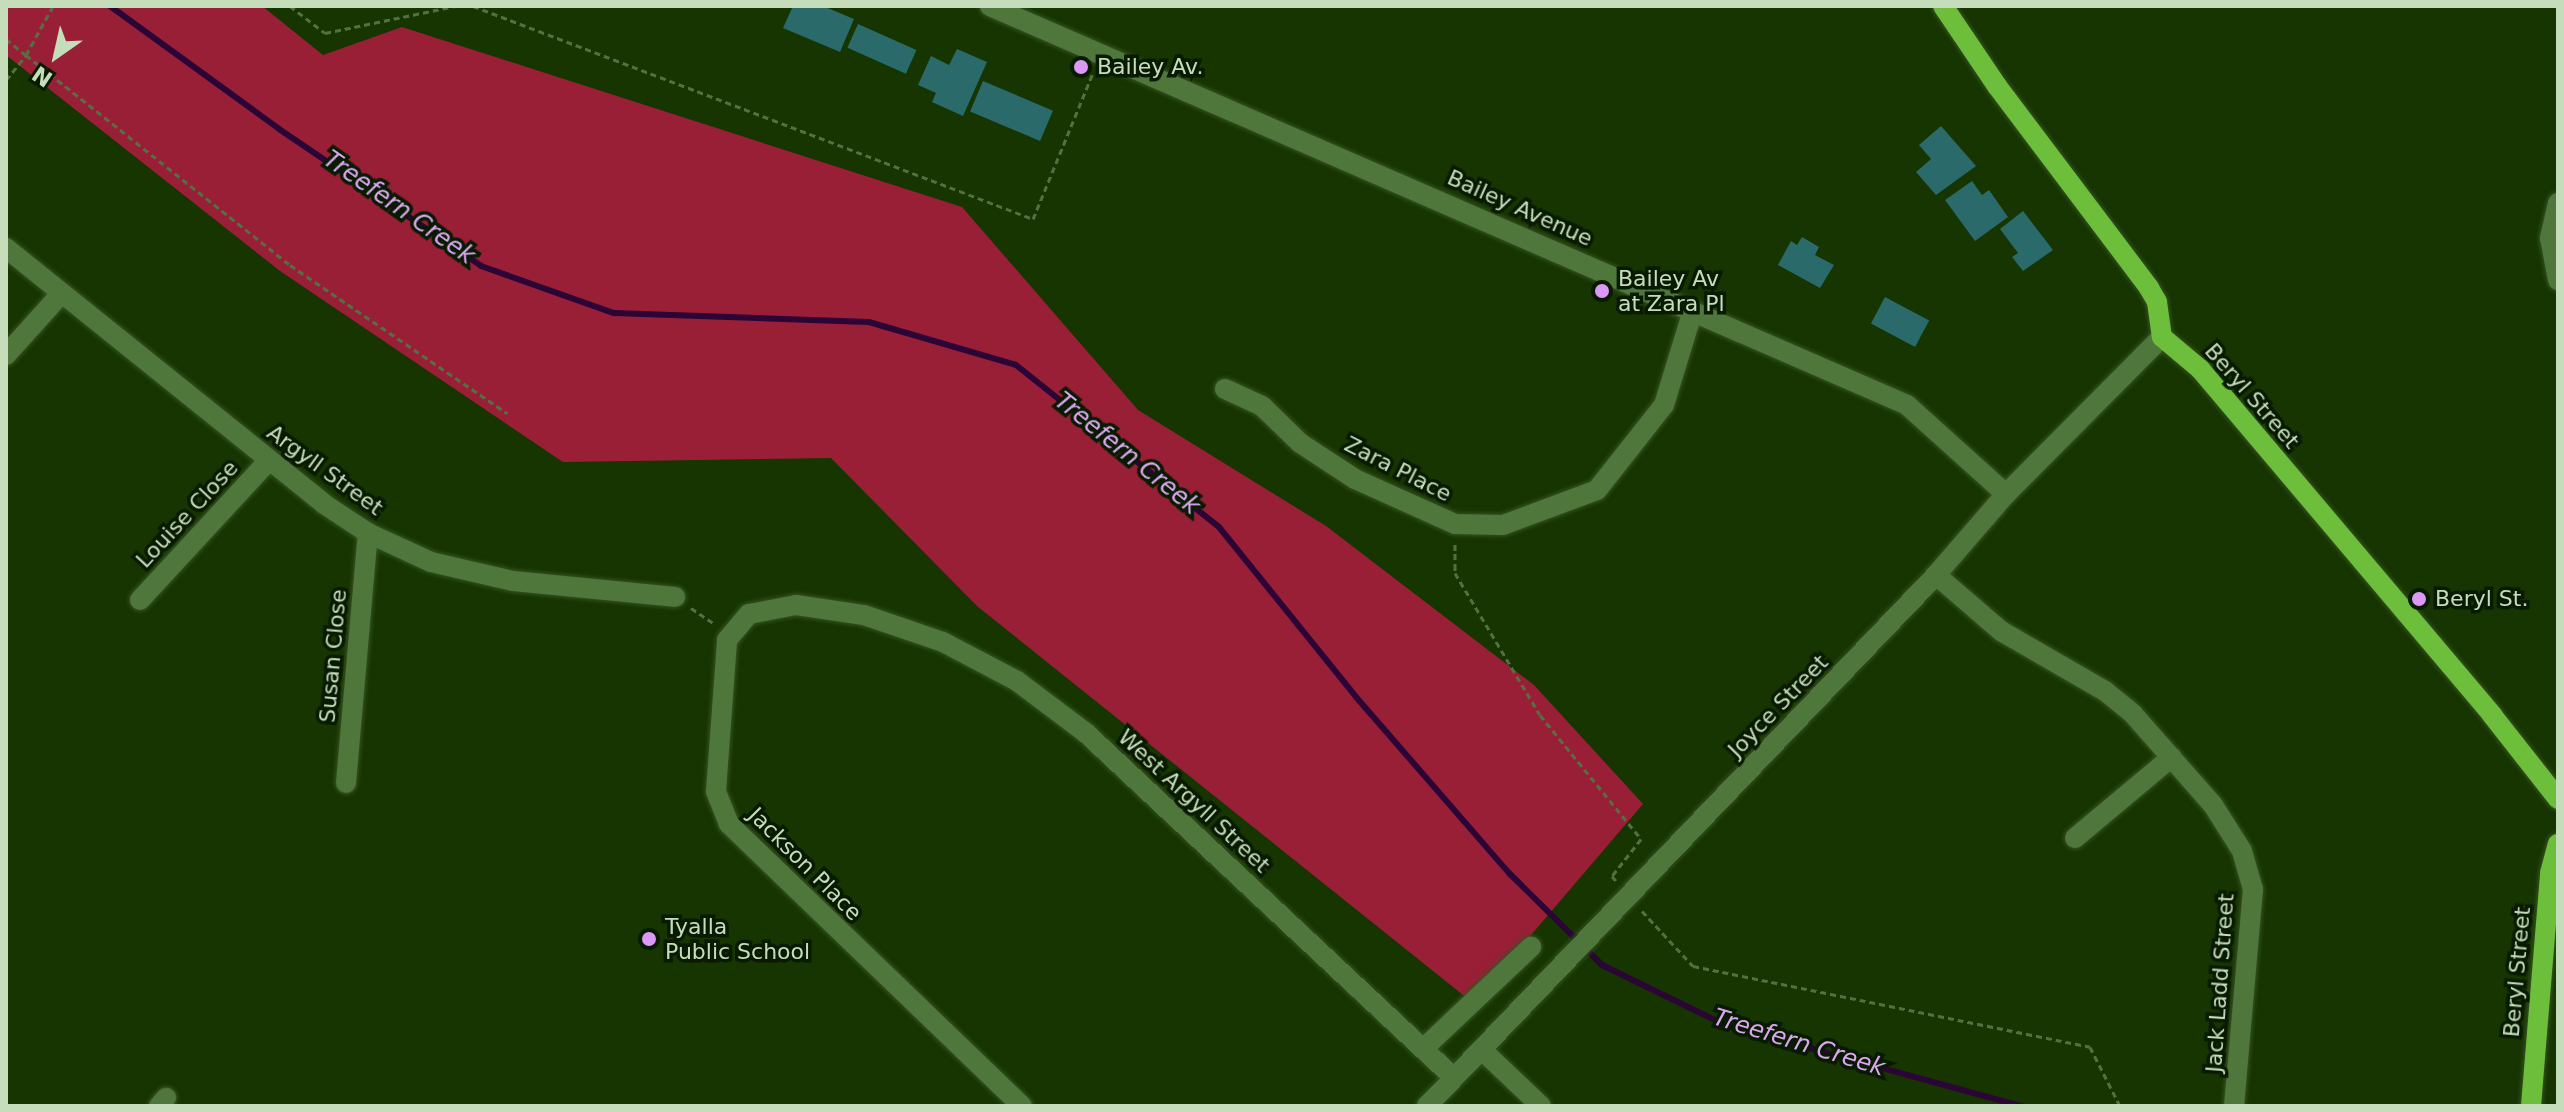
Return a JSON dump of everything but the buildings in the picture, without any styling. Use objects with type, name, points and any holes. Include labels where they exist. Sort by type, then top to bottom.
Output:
[{"type":"main road","points":[[1943,6],[1997,86],[2149,288],[2157,302],[2162,337]]},
{"type":"main road","name":"Beryl Street","points":[[2162,337],[2200,369],[2492,715],[2558,799]]},
{"type":"main road","name":"Beryl Street","points":[[2531,1106],[2550,873],[2558,844]]},
{"type":"street","name":"Bailey Avenue","points":[[990,6],[1907,405],[2006,494]]},
{"type":"street","points":[[2558,203],[2550,238],[2558,280]]},
{"type":"street","name":"Argyll Street","points":[[6,248],[324,504],[368,533],[431,562],[513,581],[675,597]]},
{"type":"street","points":[[6,355],[61,294]]},
{"type":"street","name":"Zara Place","points":[[1225,389],[1262,406],[1300,443],[1355,479],[1455,524],[1503,525],[1597,490],[1664,405],[1693,310]]},
{"type":"street","name":"Joyce Street","points":[[1427,1106],[1936,575],[2006,494],[2162,337]]},
{"type":"street","name":"Louise Close","points":[[140,600],[269,460]]},
{"type":"street","name":"Susan Close","points":[[346,783],[368,533]]},
{"type":"street","name":"Jack Ladd Street","points":[[1936,575],[2001,631],[2105,691],[2133,714],[2213,805],[2242,851],[2253,889],[2234,1106]]},
{"type":"street","name":"West Argyll Street","points":[[730,634],[749,614],[783,605],[864,615],[943,642],[1017,681],[1086,733],[1454,1078]]},
{"type":"street","name":"Jackson Place","points":[[730,634],[716,791],[729,824],[1022,1106]]},
{"type":"street","points":[[2075,838],[2172,757]]},
{"type":"street","points":[[1423,1049],[1531,947]]},
{"type":"street","points":[[1482,1050],[1541,1106]]},
{"type":"path","points":[[6,80],[26,55],[53,6]]},
{"type":"path","points":[[290,6],[325,33],[455,6]]},
{"type":"path","points":[[473,6],[1033,219],[1101,54]]},
{"type":"path","points":[[6,39],[290,265],[507,413]]},
{"type":"path","points":[[1455,524],[1455,573],[1540,715],[1641,839],[1612,876],[1693,966],[2090,1047],[2120,1106]]},
{"type":"path","points":[[675,597],[730,634]]},
{"type":"shaded area","points":[[6,6],[262,6],[323,55],[402,27],[962,207],[1138,410],[1326,526],[1534,685],[1643,804],[1473,1003],[977,606],[831,458],[563,462],[280,271],[6,55]]},
{"type":"waterway","name":"Treefern Creek","points":[[110,6],[279,129],[481,266],[614,313],[869,322],[1016,365],[1219,527],[1356,697],[1510,874],[1602,965],[1725,1025],[2022,1106]]},
{"type":"place","name":"Bailey Av.","points":[[1081,67]]},
{"type":"place","name":"Bailey Av at Zara Pl","points":[[1602,291]]},
{"type":"place","name":"Beryl St.","points":[[2419,599]]},
{"type":"place","name":"Tyalla Public School","points":[[649,939]]}]
